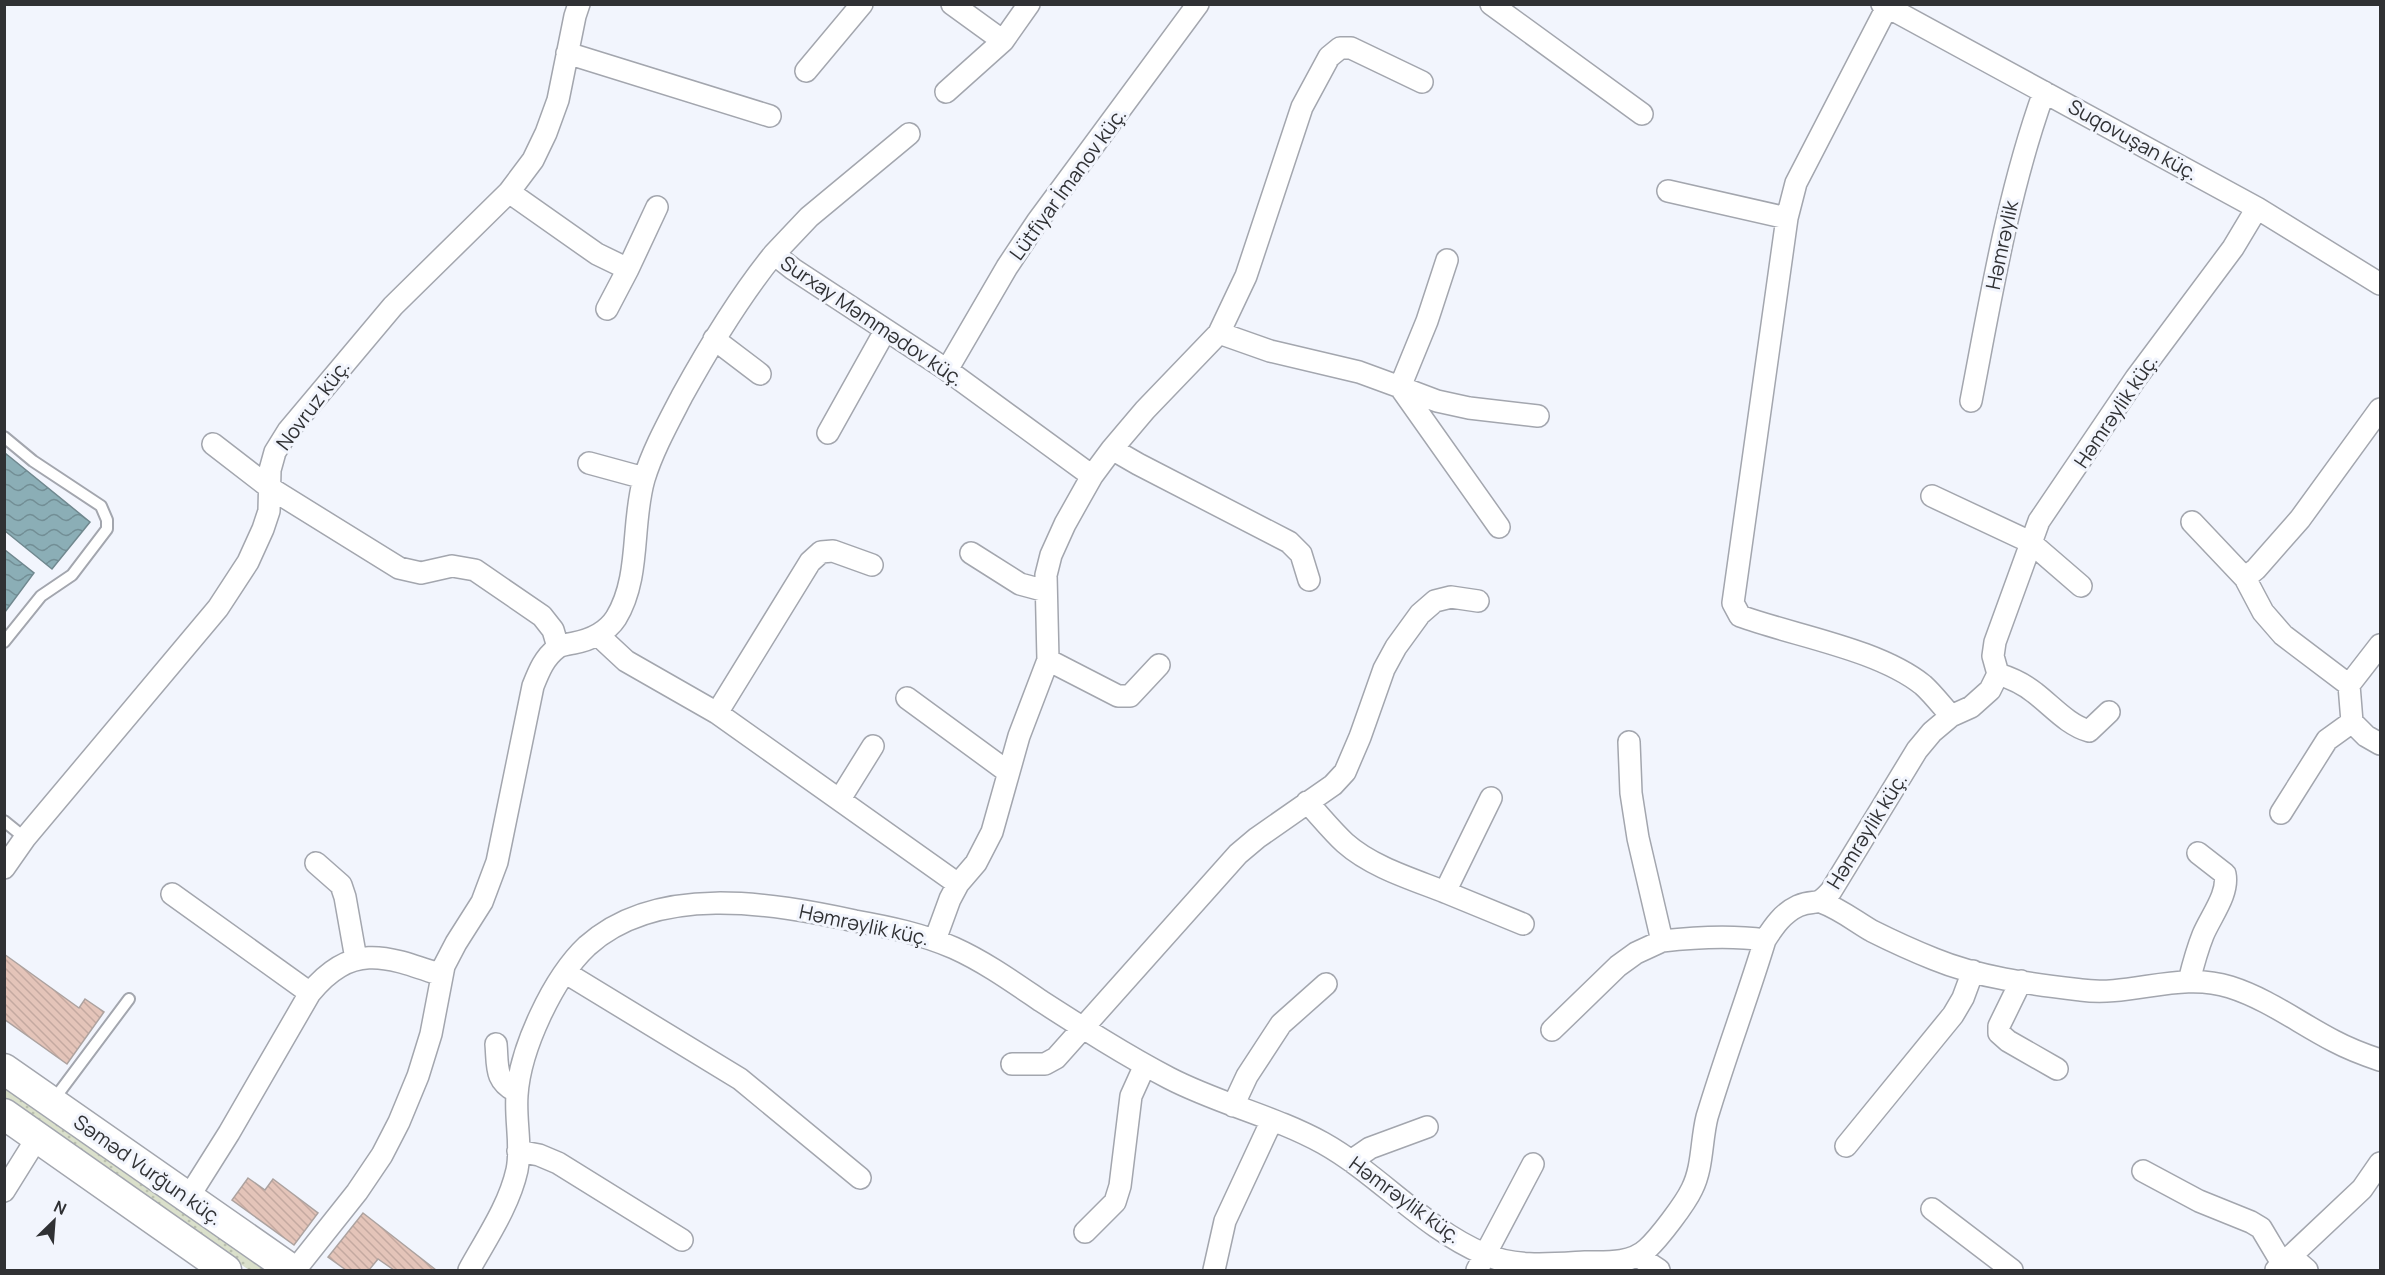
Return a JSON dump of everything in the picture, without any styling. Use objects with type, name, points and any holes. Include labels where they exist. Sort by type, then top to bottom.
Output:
[{"type":"main road","name":"Səməd Vurğun küç.","points":[[4,1069],[293,1270]]},
{"type":"main road","name":"Səməd Vurğun küç.","points":[[4,1114],[226,1270]]},
{"type":"street","name":"Novruz küç.","points":[[4,868],[25,838],[218,608],[248,562],[269,511],[270,470],[275,452],[288,431],[393,306],[509,192],[533,160],[558,100],[579,4]]},
{"type":"street","points":[[806,71],[862,4]]},
{"type":"street","points":[[952,4],[1003,41]]},
{"type":"street","points":[[946,92],[1003,41],[1029,4]]},
{"type":"street","name":"Lütfiyar İmanov küç.","points":[[947,370],[1037,222],[1198,4]]},
{"type":"street","points":[[1491,4],[1642,114]]},
{"type":"street","points":[[1885,6],[1796,183],[1787,218],[1733,603],[1740,616],[1857,652],[1894,668],[1923,685],[1951,716]]},
{"type":"street","name":"Suqovuşan küç.","points":[[1885,6],[2257,208],[2380,284]]},
{"type":"street","points":[[935,940],[950,899],[976,863],[992,832],[1019,736],[1048,660],[1046,575],[1051,555],[1065,524],[1092,476],[1112,449],[1145,410],[1219,333],[1246,276],[1302,107],[1329,57],[1340,48],[1352,48],[1422,82]]},
{"type":"street","points":[[567,53],[770,116]]},
{"type":"street","name":"Həmrəylik","points":[[1971,401],[2004,229],[2027,137],[2043,92]]},
{"type":"street","points":[[774,254],[809,217],[909,134]]},
{"type":"street","points":[[1668,191],[1787,218]]},
{"type":"street","points":[[509,192],[597,254],[628,269]]},
{"type":"street","points":[[608,309],[657,207]]},
{"type":"street","name":"Həmrəylik küç.","points":[[469,1270],[509,1194],[517,1168],[517,1092],[525,1057],[547,1002],[582,951],[604,932],[646,913],[688,906],[748,903],[801,910],[900,930],[935,940],[981,962],[1145,1065],[1194,1090],[1326,1144],[1482,1263],[1618,1261],[1638,1256],[1655,1241],[1692,1189],[1700,1163],[1706,1122],[1765,940],[1784,915],[1800,905],[1821,902],[1842,876],[1917,750],[1932,732],[1951,716],[1971,707],[1990,690],[1998,674],[1993,656],[1995,642],[2039,521],[2136,378],[2234,248],[2257,208]]},
{"type":"street","name":"Surxay Məmmədov küç.","points":[[598,635],[615,619],[626,594],[633,559],[637,507],[644,478],[660,438],[714,339],[756,275],[774,254],[885,331],[947,370],[1092,476]]},
{"type":"street","points":[[1400,387],[1427,321],[1447,260]]},
{"type":"street","points":[[828,433],[885,331]]},
{"type":"street","points":[[1219,333],[1270,351],[1348,369],[1437,401],[1469,408],[1538,416]]},
{"type":"street","points":[[714,339],[760,374]]},
{"type":"street","points":[[1400,387],[1499,527]]},
{"type":"street","points":[[2245,578],[2256,569],[2300,519],[2380,409]]},
{"type":"street","points":[[213,444],[270,488],[399,568],[421,573],[452,566],[475,570],[542,616],[553,630],[558,647]]},
{"type":"street","points":[[1112,449],[1289,542],[1301,554],[1309,580]]},
{"type":"street","points":[[589,463],[644,478]]},
{"type":"street","points":[[1932,496],[2030,542],[2081,586]]},
{"type":"street","points":[[2192,522],[2245,578],[2262,612],[2283,635],[2349,685]]},
{"type":"street","points":[[717,713],[810,562],[821,552],[834,551],[872,565]]},
{"type":"street","points":[[971,553],[1020,584],[1046,591]]},
{"type":"street","points":[[1012,1064],[1045,1064],[1056,1058],[1238,854],[1333,785],[1345,772],[1384,669],[1396,646],[1420,614],[1435,601],[1451,597],[1478,601]]},
{"type":"street","points":[[293,1270],[357,1192],[382,1155],[399,1122],[418,1076],[431,1034],[441,975],[456,943],[482,902],[497,862],[533,686],[542,664],[558,647],[598,635],[626,662],[717,713],[958,885]]},
{"type":"street","points":[[2380,645],[2349,685],[2352,722],[2366,736],[2380,744]]},
{"type":"street","points":[[1048,660],[1118,696],[1130,696],[1159,665]]},
{"type":"street","points":[[1998,674],[2013,679],[2034,692],[2076,728],[2089,731],[2109,712]]},
{"type":"street","points":[[907,698],[1008,772]]},
{"type":"street","points":[[2281,813],[2327,740],[2352,722]]},
{"type":"street","points":[[1629,742],[1631,793],[1638,838],[1662,941]]},
{"type":"street","points":[[840,799],[873,746]]},
{"type":"street","points":[[1445,892],[1491,798]]},
{"type":"street","points":[[1307,802],[1346,844],[1381,866],[1522,924]]},
{"type":"street","points":[[2190,981],[2194,959],[2227,884],[2225,874],[2198,853]]},
{"type":"street","points":[[316,863],[341,885],[356,958]]},
{"type":"street","points":[[172,894],[309,993]]},
{"type":"street","points":[[1821,902],[1837,908],[1872,930],[1926,956],[1972,971],[2085,991],[2114,991],[2200,980],[2229,986],[2266,1001],[2335,1042],[2380,1060]]},
{"type":"street","points":[[1552,1030],[1618,966],[1636,953],[1662,941],[1720,937],[1765,940]]},
{"type":"street","points":[[188,1198],[229,1133],[309,993],[321,979],[356,958],[381,957],[441,975]]},
{"type":"street","points":[[1846,1146],[1953,1015],[1963,998],[1972,971]]},
{"type":"street","points":[[566,973],[740,1079],[860,1178]]},
{"type":"street","points":[[2021,981],[1999,1026],[1999,1033],[2008,1041],[2057,1070]]},
{"type":"street","points":[[1233,1106],[1247,1076],[1281,1024],[1326,984]]},
{"type":"street","points":[[496,1044],[498,1075],[505,1086],[517,1092]]},
{"type":"street","points":[[1085,1232],[1115,1202],[1120,1186],[1131,1096],[1145,1065]]},
{"type":"street","points":[[1214,1270],[1225,1221],[1272,1120]]},
{"type":"street","points":[[1351,1161],[1370,1148],[1427,1127]]},
{"type":"street","points":[[4,1191],[37,1138]]},
{"type":"street","points":[[518,1150],[558,1163],[682,1240]]},
{"type":"street","points":[[2143,1171],[2199,1201],[2261,1228],[2289,1267],[2362,1189],[2380,1163]]},
{"type":"street","points":[[1482,1263],[1533,1164]]},
{"type":"street","points":[[1932,1209],[2012,1270]]},
{"type":"street","points":[[1638,1256],[1659,1270]]},
{"type":"lane","points":[[4,436],[33,461],[101,506],[107,520],[107,529],[72,575],[41,596],[4,642]]},
{"type":"lane","points":[[4,821],[25,838]]},
{"type":"lane","points":[[52,1102],[129,999]]},
{"type":"green space","points":[[4,1087],[267,1270],[249,1270],[5,1100]]},
{"type":"water","points":[[5,453],[90,522],[52,569],[5,531]]},
{"type":"water","points":[[5,550],[34,573],[4,612]]},
{"type":"building","points":[[4,954],[79,1008],[85,999],[104,1012],[67,1064],[4,1019]]},
{"type":"building","points":[[248,1178],[265,1190],[273,1179],[318,1213],[294,1245],[232,1200]]},
{"type":"building","points":[[363,1213],[436,1270],[394,1270],[378,1259],[369,1270],[346,1270],[328,1257]]}]
